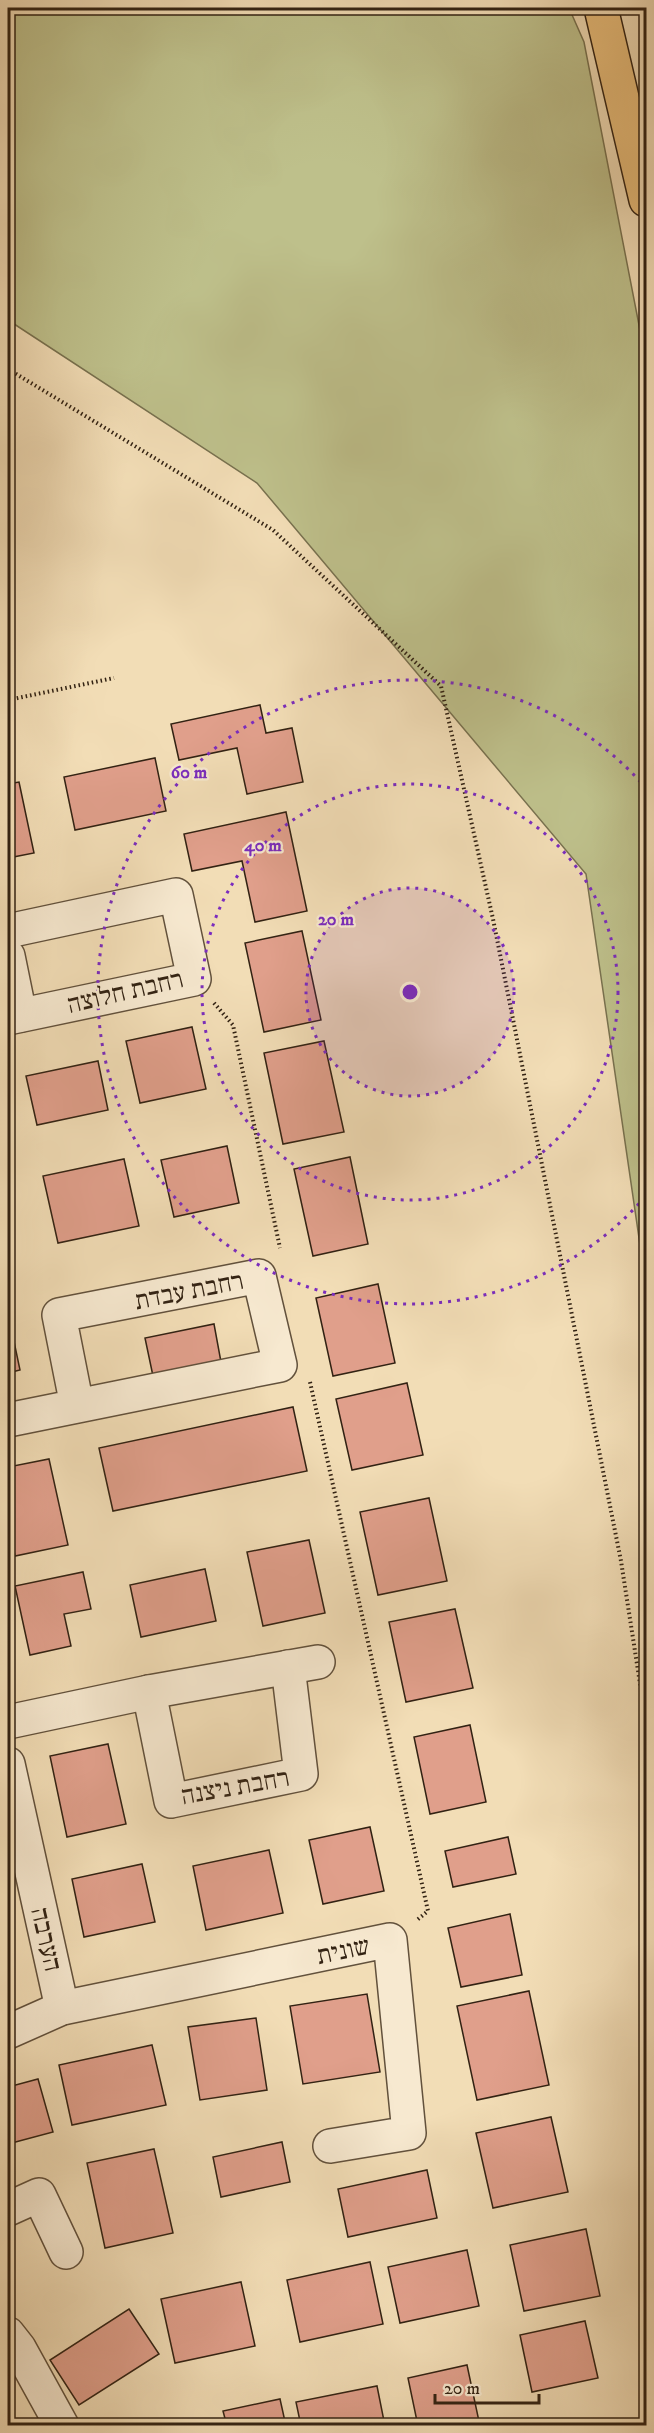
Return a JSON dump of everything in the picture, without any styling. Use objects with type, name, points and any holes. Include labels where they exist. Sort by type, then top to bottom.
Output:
[{"type":"highway","points":[[601,8],[646,200]]},
{"type":"street","name":"רחבת חלוצה","points":[[8,931],[176,895],[194,979],[14,1016],[8,956]]},
{"type":"street","name":"רחבת עבדת","points":[[8,1420],[280,1365],[259,1276],[59,1315],[77,1406]]},
{"type":"street","name":"רחבת ניצנה","points":[[8,1722],[149,1692],[303,1664],[301,1774],[171,1802],[149,1692]]},
{"type":"street","name":"הערבה","points":[[8,1764],[62,2008]]},
{"type":"street","name":"שונית","points":[[8,2032],[62,2008],[390,1940],[409,2133],[330,2146]]},
{"type":"street","points":[[8,2209],[39,2194],[66,2252]]},
{"type":"street","points":[[8,2334],[19,2348],[62,2426]]},
{"type":"path","points":[[8,369],[273,530],[441,686],[492,919],[618,1550],[646,1722]]},
{"type":"path","points":[[8,700],[114,678]]},
{"type":"path","points":[[194,979],[233,1025],[283,1258]]},
{"type":"path","points":[[309,1375],[428,1911],[390,1940]]},
{"type":"green space","points":[[8,8],[569,8],[584,42],[646,361],[646,1286],[586,874],[257,483],[8,320]]},
{"type":"building","points":[[260,705],[266,733],[292,728],[303,782],[247,794],[237,748],[179,760],[171,724]]},
{"type":"building","points":[[155,758],[166,811],[75,830],[64,777]]},
{"type":"building","points":[[19,782],[34,853],[8,858],[8,784]]},
{"type":"building","points":[[286,812],[307,911],[255,922],[242,861],[192,871],[184,834]]},
{"type":"building","points":[[302,931],[321,1020],[264,1032],[245,943]]},
{"type":"building","points":[[192,1027],[206,1089],[140,1103],[126,1041]]},
{"type":"building","points":[[324,1041],[344,1132],[283,1144],[264,1053]]},
{"type":"building","points":[[98,1061],[108,1110],[37,1125],[26,1076]]},
{"type":"building","points":[[227,1146],[239,1203],[174,1217],[161,1160]]},
{"type":"building","points":[[350,1157],[368,1244],[313,1256],[294,1169]]},
{"type":"building","points":[[124,1159],[139,1226],[58,1243],[43,1176]]},
{"type":"building","points":[[378,1284],[395,1363],[333,1376],[316,1298]]},
{"type":"building","points":[[8,1313],[20,1370],[8,1373]]},
{"type":"building","points":[[214,1324],[221,1362],[153,1376],[145,1338]]},
{"type":"building","points":[[407,1383],[423,1455],[352,1470],[336,1399]]},
{"type":"building","points":[[293,1407],[307,1471],[113,1511],[99,1448]]},
{"type":"building","points":[[49,1459],[68,1545],[15,1556],[8,1522],[8,1467]]},
{"type":"building","points":[[429,1498],[447,1581],[378,1595],[360,1512]]},
{"type":"building","points":[[309,1540],[325,1613],[263,1626],[247,1552]]},
{"type":"building","points":[[205,1569],[216,1621],[141,1637],[130,1585]]},
{"type":"building","points":[[83,1572],[91,1609],[64,1614],[71,1646],[30,1655],[15,1586]]},
{"type":"building","points":[[455,1609],[473,1688],[406,1702],[389,1622]]},
{"type":"building","points":[[470,1725],[486,1802],[430,1814],[414,1737]]},
{"type":"building","points":[[108,1744],[126,1824],[67,1837],[50,1756]]},
{"type":"building","points":[[370,1827],[384,1891],[323,1904],[309,1840]]},
{"type":"building","points":[[508,1837],[516,1874],[453,1887],[445,1851]]},
{"type":"building","points":[[269,1850],[283,1913],[206,1930],[193,1866]]},
{"type":"building","points":[[142,1864],[155,1922],[84,1937],[72,1879]]},
{"type":"building","points":[[510,1914],[522,1975],[461,1987],[448,1928]]},
{"type":"building","points":[[529,1991],[549,2085],[477,2100],[457,2006]]},
{"type":"building","points":[[367,1994],[380,2072],[303,2084],[290,2006]]},
{"type":"building","points":[[256,2018],[267,2090],[200,2100],[188,2027]]},
{"type":"building","points":[[152,2045],[166,2105],[72,2125],[59,2065]]},
{"type":"building","points":[[38,2079],[53,2132],[8,2144],[8,2087]]},
{"type":"building","points":[[551,2117],[568,2192],[493,2208],[476,2133]]},
{"type":"building","points":[[282,2142],[290,2182],[221,2197],[213,2157]]},
{"type":"building","points":[[154,2149],[173,2233],[105,2248],[87,2163]]},
{"type":"building","points":[[427,2170],[437,2218],[348,2237],[338,2189]]},
{"type":"building","points":[[586,2229],[600,2296],[524,2311],[510,2245]]},
{"type":"building","points":[[467,2250],[479,2306],[400,2323],[388,2267]]},
{"type":"building","points":[[370,2262],[383,2324],[300,2342],[287,2280]]},
{"type":"building","points":[[241,2282],[255,2346],[175,2363],[161,2299]]},
{"type":"building","points":[[129,2309],[159,2354],[79,2405],[50,2360]]},
{"type":"building","points":[[585,2321],[598,2378],[532,2392],[520,2335]]},
{"type":"building","points":[[467,2365],[480,2426],[418,2426],[408,2378]]},
{"type":"building","points":[[377,2386],[385,2426],[301,2426],[296,2402]]},
{"type":"building","points":[[280,2399],[286,2426],[227,2426],[223,2411]]}]
